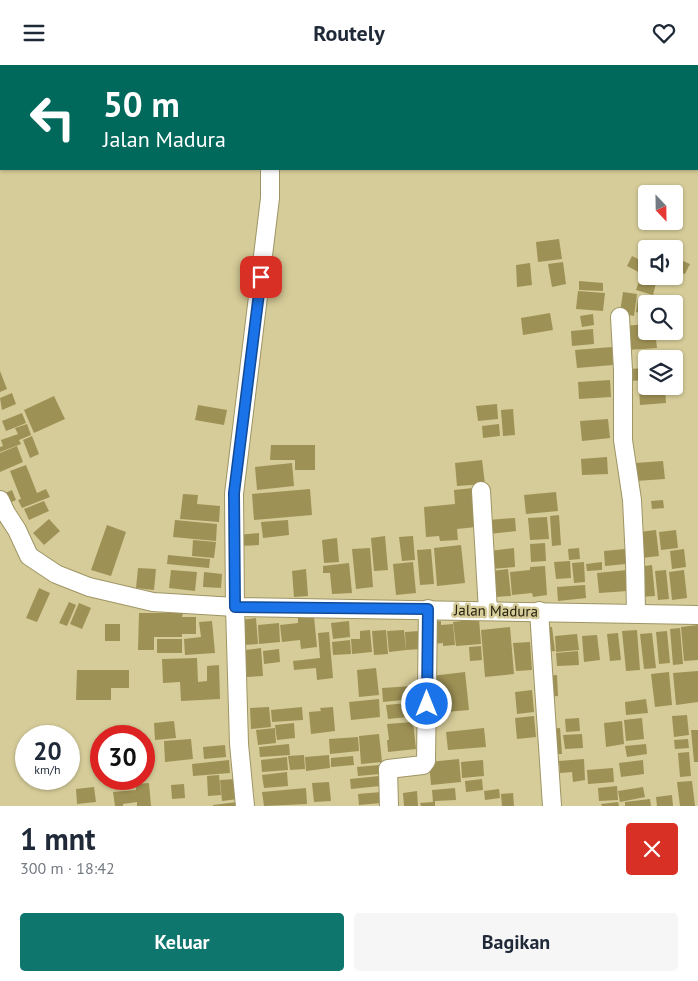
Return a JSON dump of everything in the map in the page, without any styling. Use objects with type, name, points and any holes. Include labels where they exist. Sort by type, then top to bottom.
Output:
[{"type":"street","points":[[246,806],[240,744],[235,607],[234,493],[270,198],[270,170]]},
{"type":"street","points":[[620,317],[623,371],[623,440],[632,500],[636,613]]},
{"type":"street","points":[[481,491],[488,611]]},
{"type":"street","name":"Jalan Madura","points":[[0,500],[17,529],[29,556],[56,574],[89,587],[153,602],[235,607],[698,615]]},
{"type":"street","points":[[389,806],[388,769],[423,765],[426,761],[428,609]]},
{"type":"street","points":[[539,611],[552,806]]},
{"type":"building","points":[[559,239],[562,259],[538,262],[536,242]]},
{"type":"building","points":[[632,256],[638,259],[638,272],[627,266]]},
{"type":"building","points":[[683,261],[690,264],[685,274],[683,273]]},
{"type":"building","points":[[563,262],[566,284],[552,287],[548,264]]},
{"type":"building","points":[[530,263],[532,285],[517,287],[516,265]]},
{"type":"building","points":[[579,281],[603,283],[603,291],[579,290]]},
{"type":"building","points":[[638,284],[656,285],[653,295],[636,290]]},
{"type":"building","points":[[578,291],[605,293],[603,311],[576,309]]},
{"type":"building","points":[[623,292],[637,294],[634,316],[620,313]]},
{"type":"building","points":[[550,313],[553,330],[523,335],[521,318]]},
{"type":"building","points":[[593,314],[594,325],[582,327],[580,316]]},
{"type":"building","points":[[638,325],[638,340],[656,340],[657,348],[626,350],[624,326]]},
{"type":"building","points":[[593,329],[594,344],[572,346],[571,331]]},
{"type":"building","points":[[612,347],[613,365],[577,368],[575,350]]},
{"type":"building","points":[[638,368],[638,380],[629,381],[628,369]]},
{"type":"building","points":[[0,371],[7,389],[0,392]]},
{"type":"building","points":[[610,380],[611,397],[579,399],[578,382]]},
{"type":"building","points":[[12,393],[16,404],[2,410],[0,398]]},
{"type":"building","points":[[639,395],[666,395],[666,403],[640,405]]},
{"type":"building","points":[[54,396],[65,419],[34,433],[24,410]]},
{"type":"building","points":[[497,404],[498,419],[478,421],[476,406]]},
{"type":"building","points":[[198,405],[227,410],[224,425],[195,420]]},
{"type":"building","points":[[513,409],[515,435],[503,436],[501,410]]},
{"type":"building","points":[[22,413],[26,423],[6,431],[2,421]]},
{"type":"building","points":[[608,419],[610,438],[582,441],[580,421]]},
{"type":"building","points":[[27,424],[31,435],[19,440],[21,444],[0,452],[0,447],[3,446],[1,440],[18,434],[15,428]]},
{"type":"building","points":[[499,424],[500,436],[483,438],[482,426]]},
{"type":"building","points":[[32,436],[39,454],[30,458],[23,440]]},
{"type":"building","points":[[271,445],[315,445],[315,470],[295,470],[295,460],[270,460]]},
{"type":"building","points":[[17,446],[23,462],[0,472],[0,453]]},
{"type":"building","points":[[607,457],[608,474],[582,475],[581,459]]},
{"type":"building","points":[[482,460],[485,484],[457,486],[455,463]]},
{"type":"building","points":[[663,461],[665,479],[636,481],[635,463]]},
{"type":"building","points":[[292,463],[294,486],[257,490],[255,467]]},
{"type":"building","points":[[26,465],[37,493],[46,489],[50,497],[22,508],[18,500],[21,499],[10,471]]},
{"type":"building","points":[[473,488],[476,527],[457,529],[458,540],[440,541],[439,536],[426,537],[424,507],[455,504],[454,490]]},
{"type":"building","points":[[310,489],[312,515],[254,520],[252,494]]},
{"type":"building","points":[[12,490],[16,500],[5,505],[1,495]]},
{"type":"building","points":[[556,492],[558,511],[526,514],[524,495]]},
{"type":"building","points":[[183,494],[198,495],[197,504],[220,506],[219,522],[180,519]]},
{"type":"building","points":[[663,500],[664,508],[652,509],[651,501]]},
{"type":"building","points":[[44,501],[49,511],[29,520],[24,509]]},
{"type":"building","points":[[559,515],[561,545],[552,546],[550,516]]},
{"type":"building","points":[[547,517],[549,539],[530,540],[528,518]]},
{"type":"building","points":[[515,518],[516,531],[489,534],[488,520]]},
{"type":"building","points":[[49,519],[60,531],[44,545],[33,533]]},
{"type":"building","points":[[175,520],[217,524],[216,541],[173,537]]},
{"type":"building","points":[[288,520],[289,535],[263,538],[261,522]]},
{"type":"building","points":[[107,525],[126,532],[111,576],[91,570]]},
{"type":"building","points":[[656,530],[659,556],[642,558],[639,532]]},
{"type":"building","points":[[676,530],[678,548],[661,550],[659,532]]},
{"type":"building","points":[[259,533],[259,545],[239,546],[238,535]]},
{"type":"building","points":[[385,536],[388,570],[374,571],[371,538]]},
{"type":"building","points":[[413,536],[415,560],[402,561],[399,537]]},
{"type":"building","points":[[337,538],[339,562],[324,563],[322,540]]},
{"type":"building","points":[[193,540],[216,542],[214,558],[192,556]]},
{"type":"building","points":[[545,543],[546,561],[531,562],[530,544]]},
{"type":"building","points":[[461,545],[465,583],[437,586],[434,548]]},
{"type":"building","points":[[370,548],[373,587],[356,589],[352,549]]},
{"type":"building","points":[[514,548],[515,567],[491,569],[489,551]]},
{"type":"building","points":[[579,548],[580,559],[569,560],[568,549]]},
{"type":"building","points":[[431,549],[434,584],[420,585],[417,550]]},
{"type":"building","points":[[625,549],[626,564],[605,566],[604,551]]},
{"type":"building","points":[[684,549],[686,567],[672,569],[670,551]]},
{"type":"building","points":[[168,555],[210,559],[209,568],[167,564]]},
{"type":"building","points":[[570,561],[571,578],[556,579],[554,562]]},
{"type":"building","points":[[413,562],[416,593],[396,595],[393,564]]},
{"type":"building","points":[[584,562],[585,582],[574,583],[572,563]]},
{"type":"building","points":[[602,562],[602,570],[587,571],[586,564]]},
{"type":"building","points":[[349,563],[352,593],[332,594],[330,573],[323,573],[323,566]]},
{"type":"building","points":[[652,565],[655,596],[640,597],[637,567]]},
{"type":"building","points":[[545,566],[547,595],[533,597],[532,593],[512,595],[510,572],[530,570],[530,567]]},
{"type":"building","points":[[138,568],[156,569],[154,590],[136,588]]},
{"type":"building","points":[[306,569],[308,596],[294,597],[292,571]]},
{"type":"building","points":[[508,569],[511,596],[495,597],[492,571]]},
{"type":"building","points":[[171,570],[197,572],[195,591],[169,588]]},
{"type":"building","points":[[627,570],[628,591],[599,593],[597,573]]},
{"type":"building","points":[[666,570],[669,599],[658,600],[655,571]]},
{"type":"building","points":[[684,570],[687,598],[672,600],[669,572]]},
{"type":"building","points":[[204,572],[222,574],[221,588],[203,587]]},
{"type":"building","points":[[585,585],[586,598],[558,601],[557,587]]},
{"type":"building","points":[[39,588],[50,593],[37,622],[26,618]]},
{"type":"building","points":[[69,602],[76,605],[67,626],[59,623]]},
{"type":"building","points":[[79,603],[91,608],[82,629],[70,624]]},
{"type":"building","points":[[139,613],[183,613],[182,617],[196,617],[196,634],[182,634],[182,637],[154,637],[154,650],[138,650]]},
{"type":"building","points":[[314,617],[317,647],[301,649],[300,640],[282,642],[280,625],[298,623],[298,618]]},
{"type":"building","points":[[256,618],[258,644],[242,645],[240,620]]},
{"type":"building","points":[[479,619],[481,644],[456,646],[453,622]]},
{"type":"building","points":[[212,621],[215,653],[185,655],[184,639],[201,637],[199,622]]},
{"type":"building","points":[[349,621],[350,637],[333,639],[331,623]]},
{"type":"building","points":[[441,621],[441,625],[453,624],[455,645],[443,646],[443,643],[432,644],[430,622]]},
{"type":"building","points":[[279,623],[280,642],[259,644],[258,625]]},
{"type":"building","points":[[105,624],[120,624],[120,641],[105,641]]},
{"type":"building","points":[[698,625],[698,660],[684,661],[681,627]]},
{"type":"building","points":[[510,627],[514,674],[485,677],[481,630]]},
{"type":"building","points":[[552,627],[555,651],[543,652],[541,628]]},
{"type":"building","points":[[680,628],[683,664],[673,665],[670,629]]},
{"type":"building","points":[[370,630],[372,652],[352,654],[351,639],[360,639],[360,631]]},
{"type":"building","points":[[386,630],[388,654],[374,655],[372,631]]},
{"type":"building","points":[[404,630],[406,650],[389,652],[387,631]]},
{"type":"building","points":[[637,630],[640,670],[626,671],[622,631]]},
{"type":"building","points":[[419,631],[421,649],[406,650],[405,632]]},
{"type":"building","points":[[667,631],[670,663],[659,664],[656,632]]},
{"type":"building","points":[[329,632],[333,678],[317,680],[316,668],[294,670],[293,661],[320,658],[318,633]]},
{"type":"building","points":[[618,633],[621,660],[610,661],[607,634]]},
{"type":"building","points":[[652,633],[656,668],[644,669],[640,634]]},
{"type":"building","points":[[577,634],[579,650],[556,652],[555,636]]},
{"type":"building","points":[[597,635],[600,660],[584,662],[582,636]]},
{"type":"building","points":[[157,639],[182,639],[182,653],[157,653]]},
{"type":"building","points":[[350,640],[351,654],[333,655],[332,642]]},
{"type":"building","points":[[530,642],[532,670],[516,671],[513,643]]},
{"type":"building","points":[[481,646],[482,660],[470,661],[469,647]]},
{"type":"building","points":[[261,648],[263,676],[247,677],[245,650]]},
{"type":"building","points":[[279,649],[280,662],[264,664],[263,651]]},
{"type":"building","points":[[578,651],[579,665],[557,666],[556,653]]},
{"type":"building","points":[[197,658],[198,682],[207,681],[207,666],[219,665],[220,699],[181,701],[180,682],[163,683],[162,659]]},
{"type":"building","points":[[376,668],[379,695],[359,697],[357,670]]},
{"type":"building","points":[[77,670],[129,670],[129,688],[111,688],[111,700],[76,700]]},
{"type":"building","points":[[698,671],[698,702],[676,705],[673,673]]},
{"type":"building","points":[[465,672],[469,710],[434,713],[431,676]]},
{"type":"building","points":[[669,672],[672,705],[655,707],[651,674]]},
{"type":"building","points":[[557,675],[558,696],[547,697],[545,676]]},
{"type":"building","points":[[413,686],[414,699],[383,702],[382,688]]},
{"type":"building","points":[[532,690],[534,712],[517,714],[515,692]]},
{"type":"building","points":[[379,699],[380,717],[351,720],[349,702]]},
{"type":"building","points":[[646,699],[648,713],[626,715],[625,702]]},
{"type":"building","points":[[418,702],[419,716],[388,719],[386,705]]},
{"type":"building","points":[[269,707],[271,727],[251,729],[250,708]]},
{"type":"building","points":[[302,707],[303,720],[272,722],[271,710]]},
{"type":"building","points":[[333,707],[335,731],[311,734],[309,712],[321,711],[320,708]]},
{"type":"building","points":[[687,715],[689,735],[674,737],[672,716]]},
{"type":"building","points":[[534,716],[536,737],[517,739],[515,718]]},
{"type":"building","points":[[579,718],[580,731],[566,732],[565,719]]},
{"type":"building","points":[[642,718],[644,739],[626,741],[624,720]]},
{"type":"building","points":[[174,721],[176,738],[155,740],[154,723]]},
{"type":"building","points":[[622,721],[624,744],[606,747],[604,723]]},
{"type":"building","points":[[413,722],[416,749],[388,752],[387,724]]},
{"type":"building","points":[[294,723],[295,738],[277,740],[275,725]]},
{"type":"building","points":[[275,728],[276,743],[258,745],[256,730]]},
{"type":"building","points":[[484,728],[486,747],[448,750],[446,732]]},
{"type":"building","points":[[560,728],[562,754],[550,754],[548,729]]},
{"type":"building","points":[[691,730],[698,730],[698,762],[694,762]]},
{"type":"building","points":[[379,734],[382,762],[361,764],[359,736]]},
{"type":"building","points":[[582,734],[583,748],[565,749],[563,735]]},
{"type":"building","points":[[358,737],[359,751],[330,754],[329,739]]},
{"type":"building","points":[[191,739],[193,759],[165,762],[164,741]]},
{"type":"building","points":[[688,739],[689,748],[675,749],[674,740]]},
{"type":"building","points":[[289,744],[290,755],[260,757],[259,747]]},
{"type":"building","points":[[646,744],[647,754],[627,757],[625,746]]},
{"type":"building","points":[[225,745],[226,757],[204,759],[203,747]]},
{"type":"building","points":[[689,752],[691,776],[680,777],[678,753]]},
{"type":"building","points":[[304,755],[305,769],[290,770],[288,756]]},
{"type":"building","points":[[329,755],[330,768],[306,771],[305,757]]},
{"type":"building","points":[[353,756],[354,765],[331,767],[331,758]]},
{"type":"building","points":[[287,757],[288,770],[262,772],[261,760]]},
{"type":"building","points":[[459,759],[461,782],[431,785],[429,762]]},
{"type":"building","points":[[584,759],[585,780],[573,782],[572,772],[560,773],[559,761]]},
{"type":"building","points":[[229,760],[230,773],[193,776],[192,764]]},
{"type":"building","points":[[483,760],[484,776],[462,778],[461,762]]},
{"type":"building","points":[[643,760],[644,774],[621,777],[619,763]]},
{"type":"building","points":[[379,765],[380,774],[358,776],[357,767]]},
{"type":"building","points":[[613,768],[614,782],[588,784],[587,770]]},
{"type":"building","points":[[287,772],[288,786],[264,788],[262,775]]},
{"type":"building","points":[[219,775],[221,795],[208,796],[207,776]]},
{"type":"building","points":[[379,776],[380,786],[351,789],[350,779]]},
{"type":"building","points":[[236,779],[238,799],[222,801],[220,780]]},
{"type":"building","points":[[482,779],[483,790],[466,792],[465,781]]},
{"type":"building","points":[[692,781],[695,806],[680,806],[677,782]]},
{"type":"building","points":[[329,782],[331,801],[314,802],[312,783]]},
{"type":"building","points":[[184,784],[185,798],[172,799],[171,785]]},
{"type":"building","points":[[617,786],[618,800],[599,801],[598,788]]},
{"type":"building","points":[[90,787],[90,790],[94,790],[96,802],[77,804],[76,790]]},
{"type":"building","points":[[643,787],[645,797],[620,802],[618,791]]},
{"type":"building","points":[[306,788],[307,804],[264,806],[262,792]]},
{"type":"building","points":[[455,788],[456,800],[435,801],[435,806],[421,806],[420,803],[433,802],[432,790]]},
{"type":"building","points":[[499,789],[500,798],[485,800],[484,791]]},
{"type":"building","points":[[150,790],[151,806],[137,806],[137,802],[115,806],[113,792]]},
{"type":"building","points":[[417,791],[418,806],[404,806],[403,793]]},
{"type":"building","points":[[381,792],[382,803],[359,805],[358,794]]},
{"type":"building","points":[[513,793],[514,806],[502,806],[501,794]]},
{"type":"building","points":[[672,795],[673,806],[657,806],[656,797]]},
{"type":"building","points":[[650,799],[651,806],[625,806],[625,802]]},
{"type":"building","points":[[237,802],[237,806],[213,806],[213,805]]},
{"type":"building","points":[[618,802],[619,806],[602,806],[601,804]]},
{"type":"route","points":[[261,277],[234,493],[235,607],[428,609],[427,704]]}]
